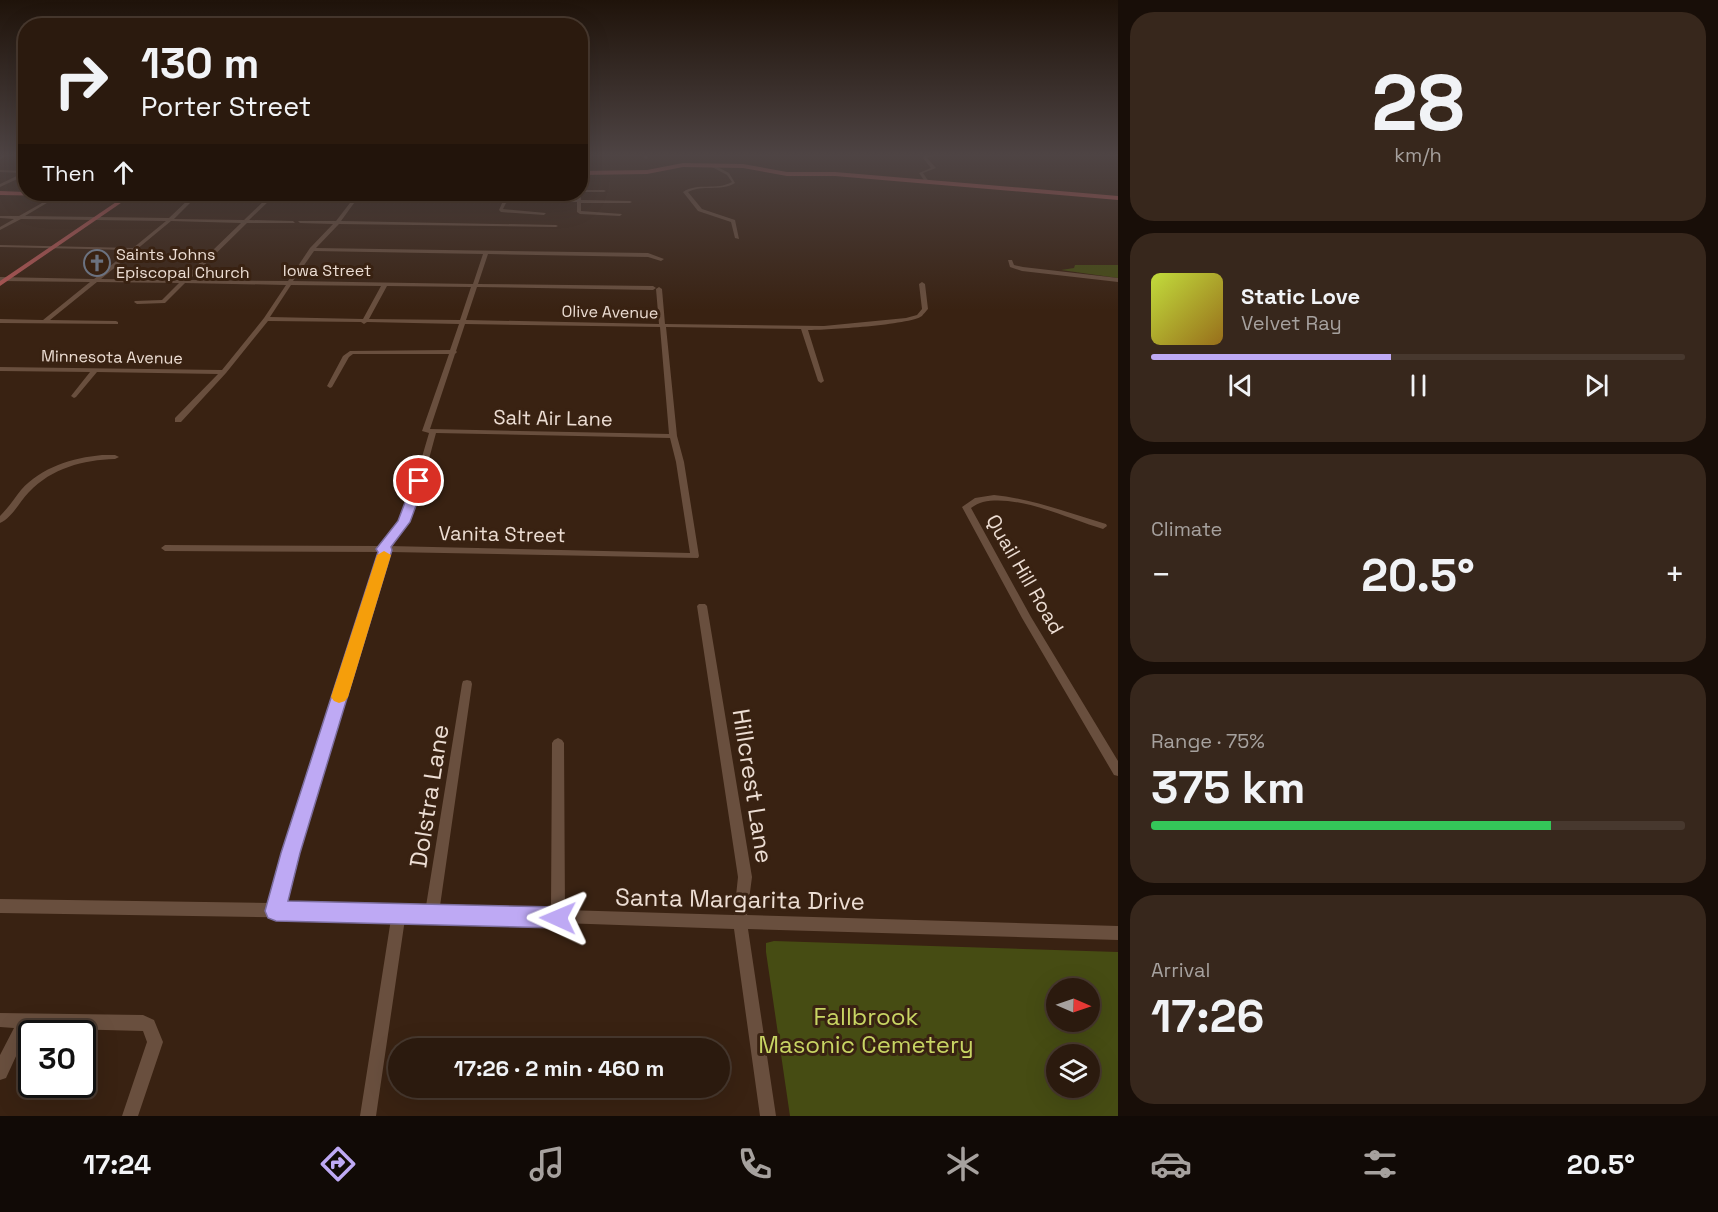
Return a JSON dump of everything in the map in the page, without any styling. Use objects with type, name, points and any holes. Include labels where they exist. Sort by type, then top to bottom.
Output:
[{"type":"main road","points":[[0,284],[4,279],[112,206]]},
{"type":"street","points":[[0,229],[39,206]]},
{"type":"street","points":[[45,321],[185,206]]},
{"type":"street","points":[[137,302],[163,302],[260,206]]},
{"type":"street","points":[[178,420],[224,372],[266,319],[312,249],[350,206]]},
{"type":"street","points":[[503,206],[502,212],[544,214]]},
{"type":"street","points":[[579,206],[579,212],[582,213],[620,215]]},
{"type":"street","points":[[697,206],[700,210],[733,221],[737,238]]},
{"type":"street","points":[[0,217],[293,222]]},
{"type":"street","points":[[300,222],[556,226]]},
{"type":"street","points":[[0,246],[132,249]]},
{"type":"street","points":[[312,249],[648,255],[661,259]]},
{"type":"street","points":[[276,911],[291,853],[384,549],[404,522],[419,481],[430,431],[486,252]]},
{"type":"street","points":[[1010,261],[1012,266],[1022,269],[1118,280]]},
{"type":"street","name":"Iowa Street","points":[[4,279],[656,289],[661,326]]},
{"type":"street","points":[[364,322],[385,284]]},
{"type":"street","name":"Olive Avenue","points":[[266,319],[804,328],[898,322],[919,316],[925,309],[922,284]]},
{"type":"street","points":[[0,321],[117,323]]},
{"type":"street","points":[[661,326],[673,436]]},
{"type":"street","points":[[804,328],[821,381]]},
{"type":"street","points":[[330,386],[346,356],[352,352],[454,352]]},
{"type":"street","name":"Minnesota Avenue","points":[[0,369],[224,372]]},
{"type":"street","points":[[74,396],[95,370]]},
{"type":"street","name":"Salt Air Lane","points":[[430,431],[673,436]]},
{"type":"street","name":"Vanita Street","points":[[165,548],[384,549],[695,556],[680,462],[673,436]]},
{"type":"street","points":[[0,520],[44,474],[60,466],[85,459],[115,457]]},
{"type":"street","name":"Quail Hill Road","points":[[1103,526],[1078,520],[1034,503],[1011,499],[990,497],[980,499],[966,507],[1027,618],[1113,753],[1118,771]]},
{"type":"street","name":"Hillcrest Lane","points":[[702,606],[745,877],[740,921],[768,1116]]},
{"type":"street","name":"Dolstra Lane","points":[[432,914],[468,684]]},
{"type":"street","points":[[558,743],[558,918]]},
{"type":"street","name":"Santa Margarita Drive","points":[[0,906],[399,912],[1118,933]]},
{"type":"street","points":[[368,1116],[399,912]]},
{"type":"street","points":[[0,1020],[18,1021]]},
{"type":"street","points":[[96,1022],[149,1025],[155,1042],[130,1116]]},
{"type":"street","points":[[0,1072],[18,1035]]},
{"type":"green space","points":[[1075,265],[1118,265],[1118,278],[1061,270],[1074,268]]},
{"type":"green space","name":"Fallbrook Masonic Cemetery","points":[[774,941],[1118,952],[1118,1116],[790,1116],[766,943]]},
{"type":"slow traffic","points":[[339,697],[384,555]]},
{"type":"place","name":"Saints Johns Episcopal Church","points":[[97,263]]},
{"type":"route","points":[[419,481],[404,522],[382,549],[386,550],[352,651],[325,749],[291,853],[276,911],[399,912],[558,918]]}]
